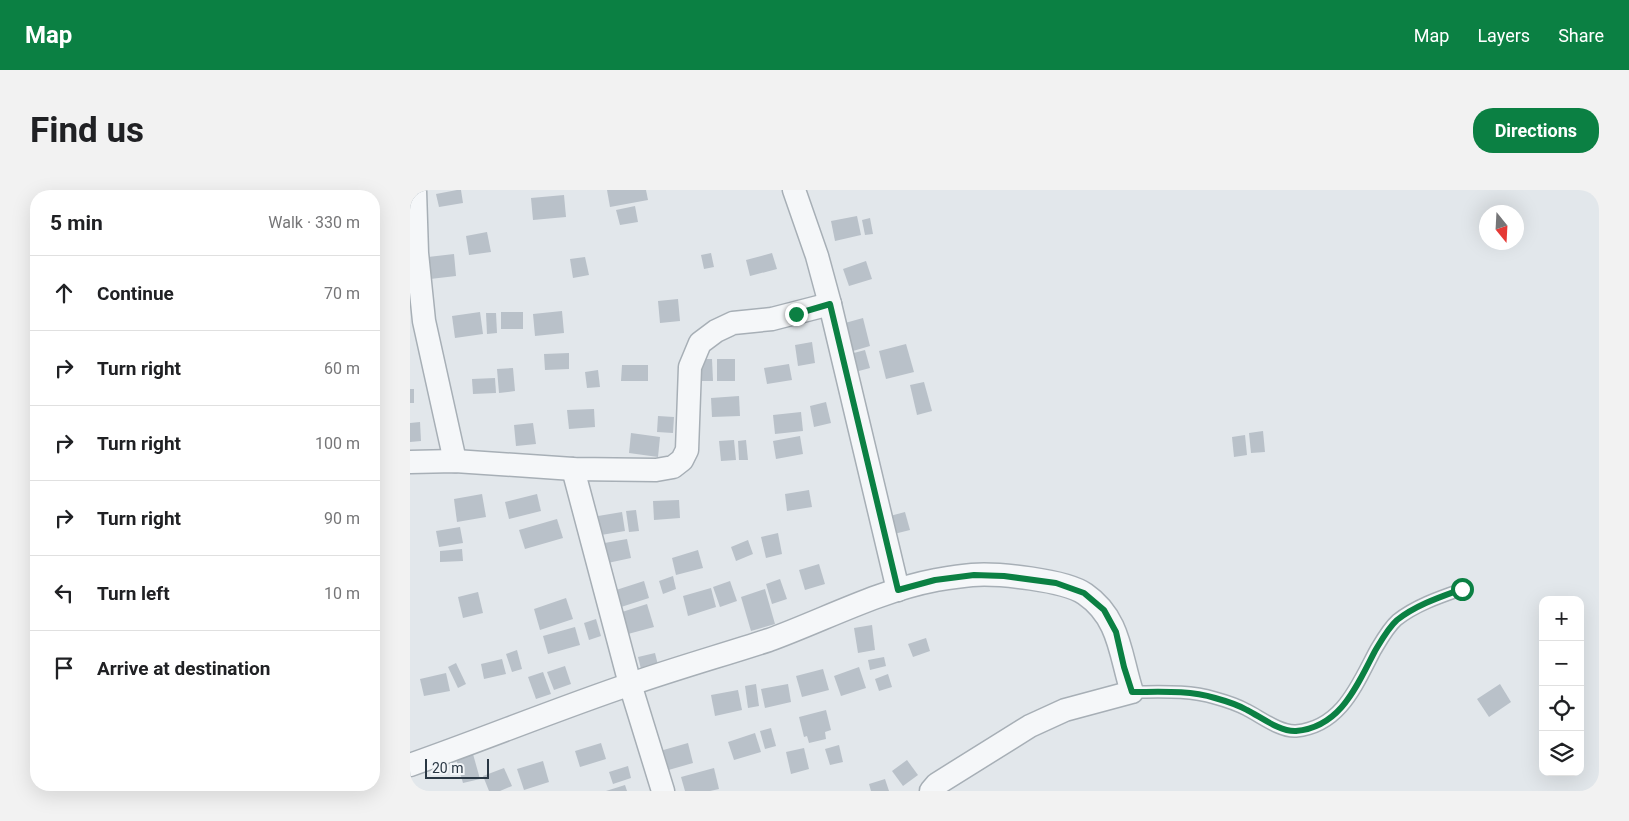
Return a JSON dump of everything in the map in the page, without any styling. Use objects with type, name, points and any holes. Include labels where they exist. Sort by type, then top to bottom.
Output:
[{"type":"street","points":[[415,190],[417,252],[424,321],[455,461]]},
{"type":"street","points":[[794,190],[817,256],[830,304],[898,590]]},
{"type":"street","points":[[410,462],[455,461],[573,469],[656,470],[673,467],[682,460],[687,450],[690,367],[700,343],[716,330],[733,323],[772,319],[830,304]]},
{"type":"street","points":[[573,469],[630,684],[663,791]]},
{"type":"street","points":[[410,765],[630,684],[769,639],[898,590],[935,580],[982,575],[1056,583],[1084,593],[1104,610],[1116,632],[1132,692],[1065,710],[1030,726],[937,784],[931,791]]},
{"type":"lane","points":[[1132,692],[1188,692],[1216,698],[1246,709],[1272,724],[1294,731],[1315,727],[1332,716],[1349,700],[1381,640],[1396,621],[1428,602],[1462,589]]},
{"type":"building","points":[[461,190],[463,203],[439,207],[436,194]]},
{"type":"building","points":[[607,190],[646,190],[648,200],[610,207]]},
{"type":"building","points":[[564,195],[566,217],[533,220],[531,198]]},
{"type":"building","points":[[635,206],[638,222],[620,225],[616,210]]},
{"type":"building","points":[[857,216],[861,235],[835,241],[831,221]]},
{"type":"building","points":[[870,218],[873,234],[865,235],[862,220]]},
{"type":"building","points":[[487,232],[491,252],[469,255],[466,236]]},
{"type":"building","points":[[711,253],[714,267],[704,269],[701,255]]},
{"type":"building","points":[[772,253],[777,269],[750,276],[746,260]]},
{"type":"building","points":[[454,254],[456,276],[430,279],[428,257]]},
{"type":"building","points":[[585,257],[589,275],[573,278],[570,259]]},
{"type":"building","points":[[866,261],[872,279],[849,286],[843,269]]},
{"type":"building","points":[[678,299],[680,321],[660,323],[658,301]]},
{"type":"building","points":[[562,311],[564,333],[535,336],[533,314]]},
{"type":"building","points":[[480,312],[483,334],[455,338],[452,316]]},
{"type":"building","points":[[501,312],[523,312],[523,329],[501,329]]},
{"type":"building","points":[[486,313],[496,313],[497,333],[487,334]]},
{"type":"building","points":[[863,318],[870,346],[853,351],[845,323]]},
{"type":"building","points":[[812,342],[815,363],[798,366],[795,345]]},
{"type":"building","points":[[906,344],[914,372],[886,379],[879,351]]},
{"type":"building","points":[[865,350],[870,368],[855,372],[850,354]]},
{"type":"building","points":[[569,353],[569,369],[545,370],[544,354]]},
{"type":"building","points":[[697,359],[712,359],[713,381],[698,381]]},
{"type":"building","points":[[717,359],[735,359],[735,381],[717,381]]},
{"type":"building","points":[[789,364],[792,380],[767,384],[764,368]]},
{"type":"building","points":[[622,365],[648,365],[648,381],[621,381]]},
{"type":"building","points":[[513,368],[515,391],[499,393],[497,369]]},
{"type":"building","points":[[598,370],[600,387],[587,388],[585,372]]},
{"type":"building","points":[[495,378],[496,393],[473,394],[472,379]]},
{"type":"building","points":[[924,382],[932,411],[917,415],[910,385]]},
{"type":"building","points":[[410,389],[414,389],[414,403],[410,403]]},
{"type":"building","points":[[739,396],[740,416],[712,417],[711,398]]},
{"type":"building","points":[[826,402],[831,423],[814,427],[810,406]]},
{"type":"building","points":[[594,409],[595,427],[569,429],[567,410]]},
{"type":"building","points":[[801,412],[803,431],[775,434],[773,415]]},
{"type":"building","points":[[658,416],[674,417],[673,433],[657,432]]},
{"type":"building","points":[[420,422],[421,441],[410,442],[410,423]]},
{"type":"building","points":[[533,423],[536,444],[516,446],[514,425]]},
{"type":"building","points":[[1263,431],[1265,452],[1251,453],[1249,433]]},
{"type":"building","points":[[631,433],[660,437],[658,457],[629,453]]},
{"type":"building","points":[[1245,435],[1247,455],[1234,457],[1232,437]]},
{"type":"building","points":[[800,436],[803,454],[776,459],[773,441]]},
{"type":"building","points":[[734,440],[736,460],[721,461],[719,441]]},
{"type":"building","points":[[746,440],[748,460],[739,460],[738,441]]},
{"type":"building","points":[[809,490],[812,507],[787,511],[785,494]]},
{"type":"building","points":[[482,494],[486,517],[457,522],[454,499]]},
{"type":"building","points":[[537,494],[541,511],[509,519],[505,502]]},
{"type":"building","points":[[679,500],[680,518],[654,520],[653,501]]},
{"type":"building","points":[[636,510],[639,531],[629,532],[626,511]]},
{"type":"building","points":[[622,512],[625,531],[601,535],[598,516]]},
{"type":"building","points":[[905,512],[910,530],[894,534],[890,516]]},
{"type":"building","points":[[557,519],[563,538],[525,549],[519,530]]},
{"type":"building","points":[[460,527],[463,543],[439,547],[436,531]]},
{"type":"building","points":[[778,533],[782,554],[766,558],[761,537]]},
{"type":"building","points":[[627,539],[631,558],[603,564],[599,544]]},
{"type":"building","points":[[748,540],[753,554],[736,561],[731,547]]},
{"type":"building","points":[[462,549],[463,561],[440,562],[440,551]]},
{"type":"building","points":[[698,550],[703,568],[676,575],[672,558]]},
{"type":"building","points":[[819,564],[825,584],[805,590],[799,570]]},
{"type":"building","points":[[673,576],[676,589],[663,594],[659,581]]},
{"type":"building","points":[[780,579],[787,599],[772,604],[766,584]]},
{"type":"building","points":[[644,581],[649,598],[618,608],[613,591]]},
{"type":"building","points":[[730,581],[737,601],[720,607],[713,587]]},
{"type":"building","points":[[711,588],[716,607],[688,616],[683,596]]},
{"type":"building","points":[[765,589],[775,624],[751,631],[741,597]]},
{"type":"building","points":[[478,592],[483,613],[463,618],[458,597]]},
{"type":"building","points":[[566,598],[573,619],[540,630],[534,609]]},
{"type":"building","points":[[647,604],[654,627],[628,634],[622,612]]},
{"type":"building","points":[[596,619],[601,636],[589,640],[584,623]]},
{"type":"building","points":[[872,625],[875,650],[858,653],[854,628]]},
{"type":"building","points":[[575,627],[580,645],[548,654],[543,636]]},
{"type":"building","points":[[926,638],[930,651],[913,657],[908,644]]},
{"type":"building","points":[[517,650],[522,669],[512,672],[506,654]]},
{"type":"building","points":[[655,653],[658,665],[641,669],[638,657]]},
{"type":"building","points":[[884,657],[886,666],[870,670],[868,660]]},
{"type":"building","points":[[502,659],[506,674],[484,679],[481,664]]},
{"type":"building","points":[[456,663],[466,684],[458,688],[448,667]]},
{"type":"building","points":[[565,666],[571,684],[554,690],[547,672]]},
{"type":"building","points":[[859,667],[866,688],[841,696],[834,676]]},
{"type":"building","points":[[823,669],[829,690],[802,697],[796,676]]},
{"type":"building","points":[[543,672],[551,694],[536,699],[528,677]]},
{"type":"building","points":[[446,673],[450,691],[424,696],[420,679]]},
{"type":"building","points":[[888,674],[892,687],[879,691],[875,679]]},
{"type":"building","points":[[756,684],[759,706],[748,708],[745,686]]},
{"type":"building","points":[[788,684],[791,702],[765,708],[761,689]]},
{"type":"building","points":[[1500,684],[1511,702],[1489,717],[1477,699]]},
{"type":"building","points":[[738,690],[742,710],[715,716],[711,695]]},
{"type":"building","points":[[826,710],[831,730],[825,732],[826,739],[809,743],[807,736],[804,737],[799,717]]},
{"type":"building","points":[[771,728],[776,746],[765,749],[760,731]]},
{"type":"building","points":[[755,733],[761,752],[734,760],[728,742]]},
{"type":"building","points":[[601,743],[606,759],[580,767],[575,751]]},
{"type":"building","points":[[688,743],[693,763],[665,771],[660,751]]},
{"type":"building","points":[[839,745],[843,762],[830,765],[825,749]]},
{"type":"building","points":[[804,748],[809,769],[791,774],[786,752]]},
{"type":"building","points":[[473,754],[480,779],[463,783],[456,759]]},
{"type":"building","points":[[907,760],[918,775],[903,786],[892,771]]},
{"type":"building","points":[[543,761],[549,782],[524,790],[517,769]]},
{"type":"building","points":[[628,766],[631,778],[613,784],[609,772]]},
{"type":"building","points":[[504,768],[512,786],[500,791],[489,791],[483,776]]},
{"type":"building","points":[[714,768],[719,789],[685,791],[681,777]]},
{"type":"building","points":[[885,779],[889,791],[871,791],[869,784]]},
{"type":"building","points":[[625,785],[627,791],[606,791]]},
{"type":"route","points":[[796,314],[830,304],[898,590],[935,580],[974,575],[1004,576],[1056,583],[1084,593],[1104,610],[1116,632],[1132,692],[1188,692],[1216,698],[1246,709],[1272,724],[1294,731],[1315,727],[1332,716],[1349,700],[1381,640],[1396,621],[1428,602],[1462,589]]}]
